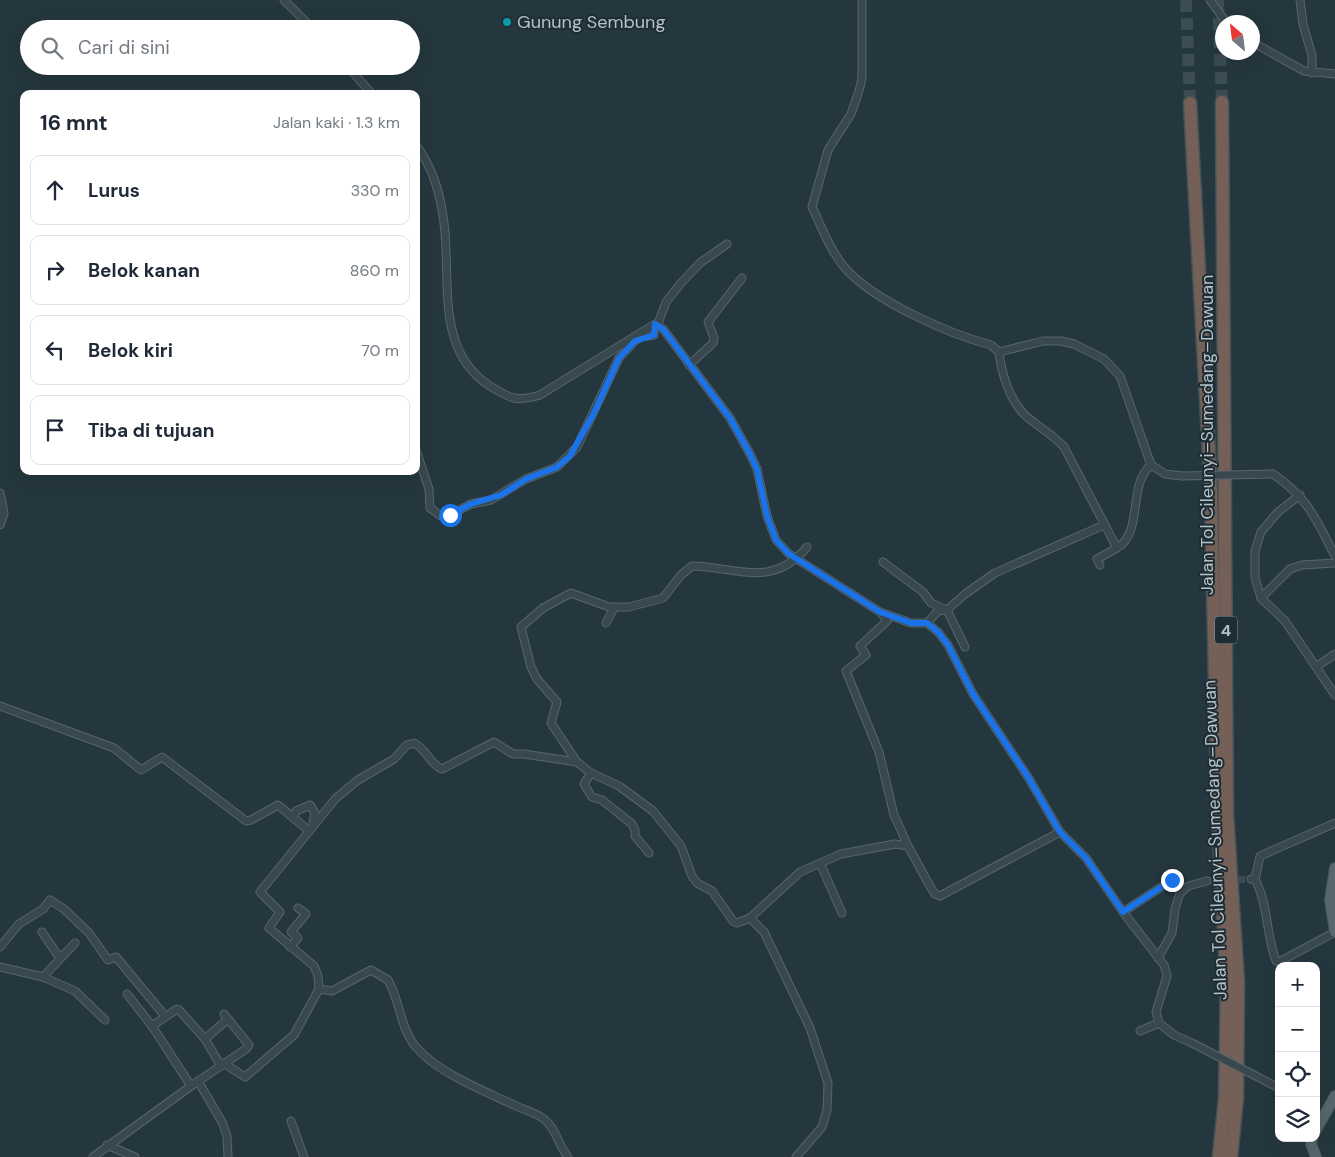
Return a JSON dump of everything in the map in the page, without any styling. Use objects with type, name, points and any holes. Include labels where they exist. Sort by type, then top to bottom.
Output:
[{"type":"highway","name":"Jalan Tol Cileunyi–Sumedang–Dawuan","points":[[1222,102],[1227,815],[1238,982],[1237,1098],[1230,1157]]},
{"type":"highway","name":"Jalan Tol Cileunyi–Sumedang–Dawuan","points":[[1190,103],[1211,491],[1218,820],[1227,985],[1225,1099],[1219,1157]]},
{"type":"main road","points":[[1335,868],[1330,900],[1335,932]]},
{"type":"main road","points":[[1320,1123],[1335,1096]]},
{"type":"main road","points":[[1311,1142],[1316,1157]]},
{"type":"street","points":[[284,0],[304,20]]},
{"type":"street","points":[[862,0],[862,78],[860,91],[851,114],[828,150],[812,207],[829,245],[845,268],[874,293],[925,320],[991,345],[1000,352],[1005,379],[1013,398],[1024,415],[1054,437],[1064,447],[1117,548]]},
{"type":"street","points":[[1210,0],[1221,15]]},
{"type":"street","points":[[1300,0],[1303,24],[1312,56],[1312,73]]},
{"type":"street","points":[[1260,47],[1295,67],[1312,73],[1335,74]]},
{"type":"street","points":[[355,75],[368,90]]},
{"type":"street","points":[[420,151],[430,165],[443,216],[446,299],[453,338],[470,368],[479,378],[512,399],[524,399],[540,395],[655,324],[659,321],[666,302],[681,283],[700,263],[727,244]]},
{"type":"street","points":[[689,365],[714,342],[708,322],[742,278]]},
{"type":"street","points":[[655,324],[663,329],[730,418],[757,469],[767,516],[776,540],[797,559],[880,612],[911,623],[927,623],[938,632],[948,645],[973,694],[1028,777],[1060,832],[1086,858],[1123,912],[1167,970],[1167,976],[1156,1012],[1159,1024],[1174,1035],[1275,1086]]},
{"type":"street","points":[[420,462],[429,489],[430,508],[441,516],[450,515],[477,502],[491,500],[526,479],[557,467],[577,447],[619,358],[635,341],[654,335],[655,324]]},
{"type":"street","points":[[1000,352],[1052,340],[1074,344],[1104,359],[1113,366],[1120,376],[1151,466],[1164,474],[1182,476],[1273,474],[1300,495],[1312,510],[1335,556]]},
{"type":"street","points":[[1100,565],[1097,559],[1117,548],[1129,532],[1143,474],[1151,466]]},
{"type":"street","points":[[0,493],[4,513],[0,525]]},
{"type":"street","points":[[1300,495],[1278,512],[1261,532],[1255,551],[1255,578],[1262,598],[1285,621],[1335,695]]},
{"type":"street","points":[[927,623],[938,611],[947,610],[965,594],[995,573],[1104,525]]},
{"type":"street","points":[[807,547],[797,559],[781,570],[767,573],[692,566],[681,575],[663,598],[629,607],[614,608],[589,602],[570,593],[543,608],[521,627],[531,667],[537,679],[557,702],[551,723],[577,762],[592,773],[620,786],[653,811],[681,846],[692,876],[698,883],[712,891],[730,919],[737,923],[750,918],[800,872],[841,854],[870,850],[884,845],[908,846]]},
{"type":"street","points":[[883,562],[923,592],[930,603],[947,610],[964,647]]},
{"type":"street","points":[[1262,598],[1290,569],[1302,565],[1335,563]]},
{"type":"street","points":[[606,623],[614,608]]},
{"type":"street","points":[[880,612],[887,621],[860,645],[866,655],[846,671],[879,752],[894,815],[908,846],[935,894],[940,896],[1060,832]]},
{"type":"street","points":[[1316,667],[1335,654]]},
{"type":"street","points":[[0,706],[114,748],[141,770],[162,757],[246,821],[278,805],[310,828]]},
{"type":"street","points":[[152,1026],[165,1016],[177,1009],[179,1010],[205,1039],[223,1065],[244,1077],[294,1034],[319,989],[318,976],[314,966],[269,928],[280,912],[260,892],[336,798],[358,780],[390,762],[407,745],[414,743],[425,751],[438,768],[442,769],[494,742],[513,754],[577,762]]},
{"type":"street","points":[[592,773],[584,784],[588,793],[596,800],[602,800],[627,819],[635,828],[635,836],[649,853]]},
{"type":"street","points":[[293,817],[296,811],[310,805],[315,813],[310,828]]},
{"type":"street","points":[[1335,823],[1260,856],[1253,879],[1268,916],[1268,940],[1276,961],[1279,962],[1335,932]]},
{"type":"street","points":[[820,863],[842,913]]},
{"type":"street","points":[[1123,912],[1172,880],[1183,889]]},
{"type":"street","points":[[1158,958],[1172,934],[1175,908],[1183,889],[1207,881]]},
{"type":"street","points":[[0,947],[19,924],[43,909],[50,900],[64,909],[89,933],[108,960],[116,957],[165,1016]]},
{"type":"street","points":[[290,947],[298,938],[291,932],[306,914],[298,908]]},
{"type":"street","points":[[750,918],[764,932],[810,1028],[828,1083],[827,1110],[822,1127],[796,1157]]},
{"type":"street","points":[[42,932],[59,957]]},
{"type":"street","points":[[43,977],[59,957],[75,942]]},
{"type":"street","points":[[0,967],[43,977],[75,991],[105,1020]]},
{"type":"street","points":[[319,989],[332,991],[371,970],[379,973],[388,980],[393,989],[406,1032],[416,1046],[434,1063],[544,1119],[552,1128],[568,1157]]},
{"type":"street","points":[[127,994],[152,1026],[191,1086]]},
{"type":"street","points":[[93,1157],[107,1145],[246,1049],[249,1045],[226,1017],[205,1039]]},
{"type":"street","points":[[1140,1030],[1159,1024]]},
{"type":"street","points":[[198,1081],[222,1122],[227,1136],[228,1157]]},
{"type":"street","points":[[291,1121],[304,1157]]},
{"type":"street","points":[[107,1145],[135,1157]]},
{"type":"tunnel","points":[[1186,0],[1190,103]]},
{"type":"tunnel","points":[[1218,0],[1222,102]]},
{"type":"tunnel","points":[[1207,881],[1251,879]]},
{"type":"place","name":"Gunung Sembung","points":[[507,22]]},
{"type":"route","points":[[450,515],[471,504],[491,500],[509,491],[526,479],[557,467],[570,456],[577,447],[619,358],[629,346],[641,337],[654,335],[655,324],[663,329],[730,418],[757,469],[762,485],[767,516],[776,540],[789,554],[880,612],[911,623],[927,623],[938,632],[948,645],[973,694],[1028,777],[1060,832],[1086,858],[1123,912],[1172,880]]}]
